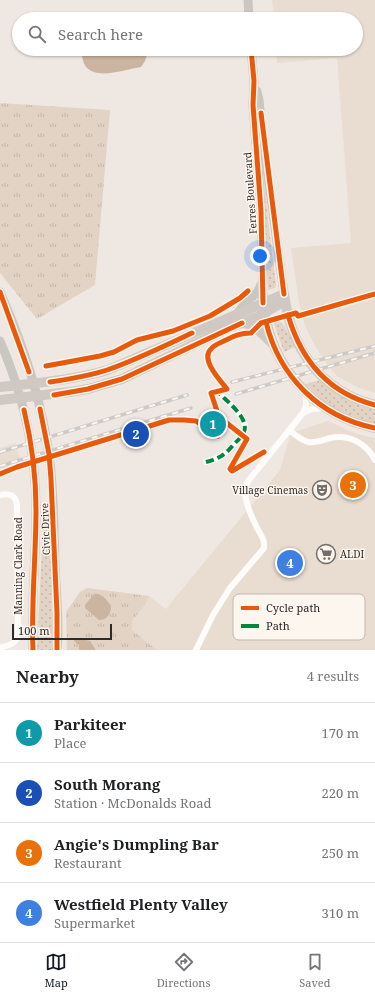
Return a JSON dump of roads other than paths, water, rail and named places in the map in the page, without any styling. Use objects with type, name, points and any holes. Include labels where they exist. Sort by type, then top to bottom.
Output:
[{"type":"main road","points":[[248,0],[249,12]]},
{"type":"main road","name":"Ferres Boulevard","points":[[252,56],[254,81],[253,105],[261,210],[262,283],[264,308]]},
{"type":"main road","name":"Ferres Boulevard","points":[[254,81],[259,100],[285,298]]},
{"type":"main road","points":[[237,314],[246,301],[257,293],[262,283]]},
{"type":"main road","name":"Civic Drive","points":[[0,292],[7,307],[37,396],[45,430],[50,463],[57,613],[57,650]]},
{"type":"main road","points":[[0,400],[83,390],[122,379],[242,323],[264,308],[285,298],[287,312],[293,332],[304,355],[322,376],[336,388],[362,401],[375,405]]},
{"type":"main road","points":[[0,387],[76,378],[108,370],[164,347],[237,314],[264,308]]},
{"type":"main road","points":[[264,308],[269,332],[280,359],[286,371],[298,385],[325,408],[349,420],[375,428]]},
{"type":"main road","points":[[242,323],[253,326],[274,345]]},
{"type":"main road","name":"Civic Drive","points":[[0,341],[17,385],[29,435],[34,467],[36,509],[32,613],[33,650]]},
{"type":"street","points":[[206,462],[224,455],[243,434],[245,428],[239,413],[217,391]]},
{"type":"street","points":[[196,650],[213,615],[230,588],[264,548],[263,538],[256,526],[245,498],[245,486],[303,413],[306,405],[306,393]]},
{"type":"street","points":[[303,413],[312,409],[325,408]]},
{"type":"street","points":[[289,430],[301,439],[310,442],[335,437],[350,439],[362,444],[369,450],[375,460]]},
{"type":"street","name":"Manning Clark Road","points":[[0,495],[9,494],[14,497],[18,505],[18,637],[12,644],[0,648]]},
{"type":"railway","points":[[232,382],[375,346]]},
{"type":"railway","points":[[236,394],[375,353]]},
{"type":"railway","points":[[0,452],[187,395]]},
{"type":"railway","points":[[0,466],[191,408]]},
{"type":"place","name":"Parkiteer","points":[[213,424]]},
{"type":"place","name":"South Morang","points":[[136,434]]},
{"type":"place","name":"Angie's Dumpling Bar","points":[[353,485]]},
{"type":"place","name":"Village Cinemas","points":[[322,490]]},
{"type":"place","name":"ALDI","points":[[326,554]]},
{"type":"place","name":"Westfield Plenty Valley","points":[[290,563]]}]
